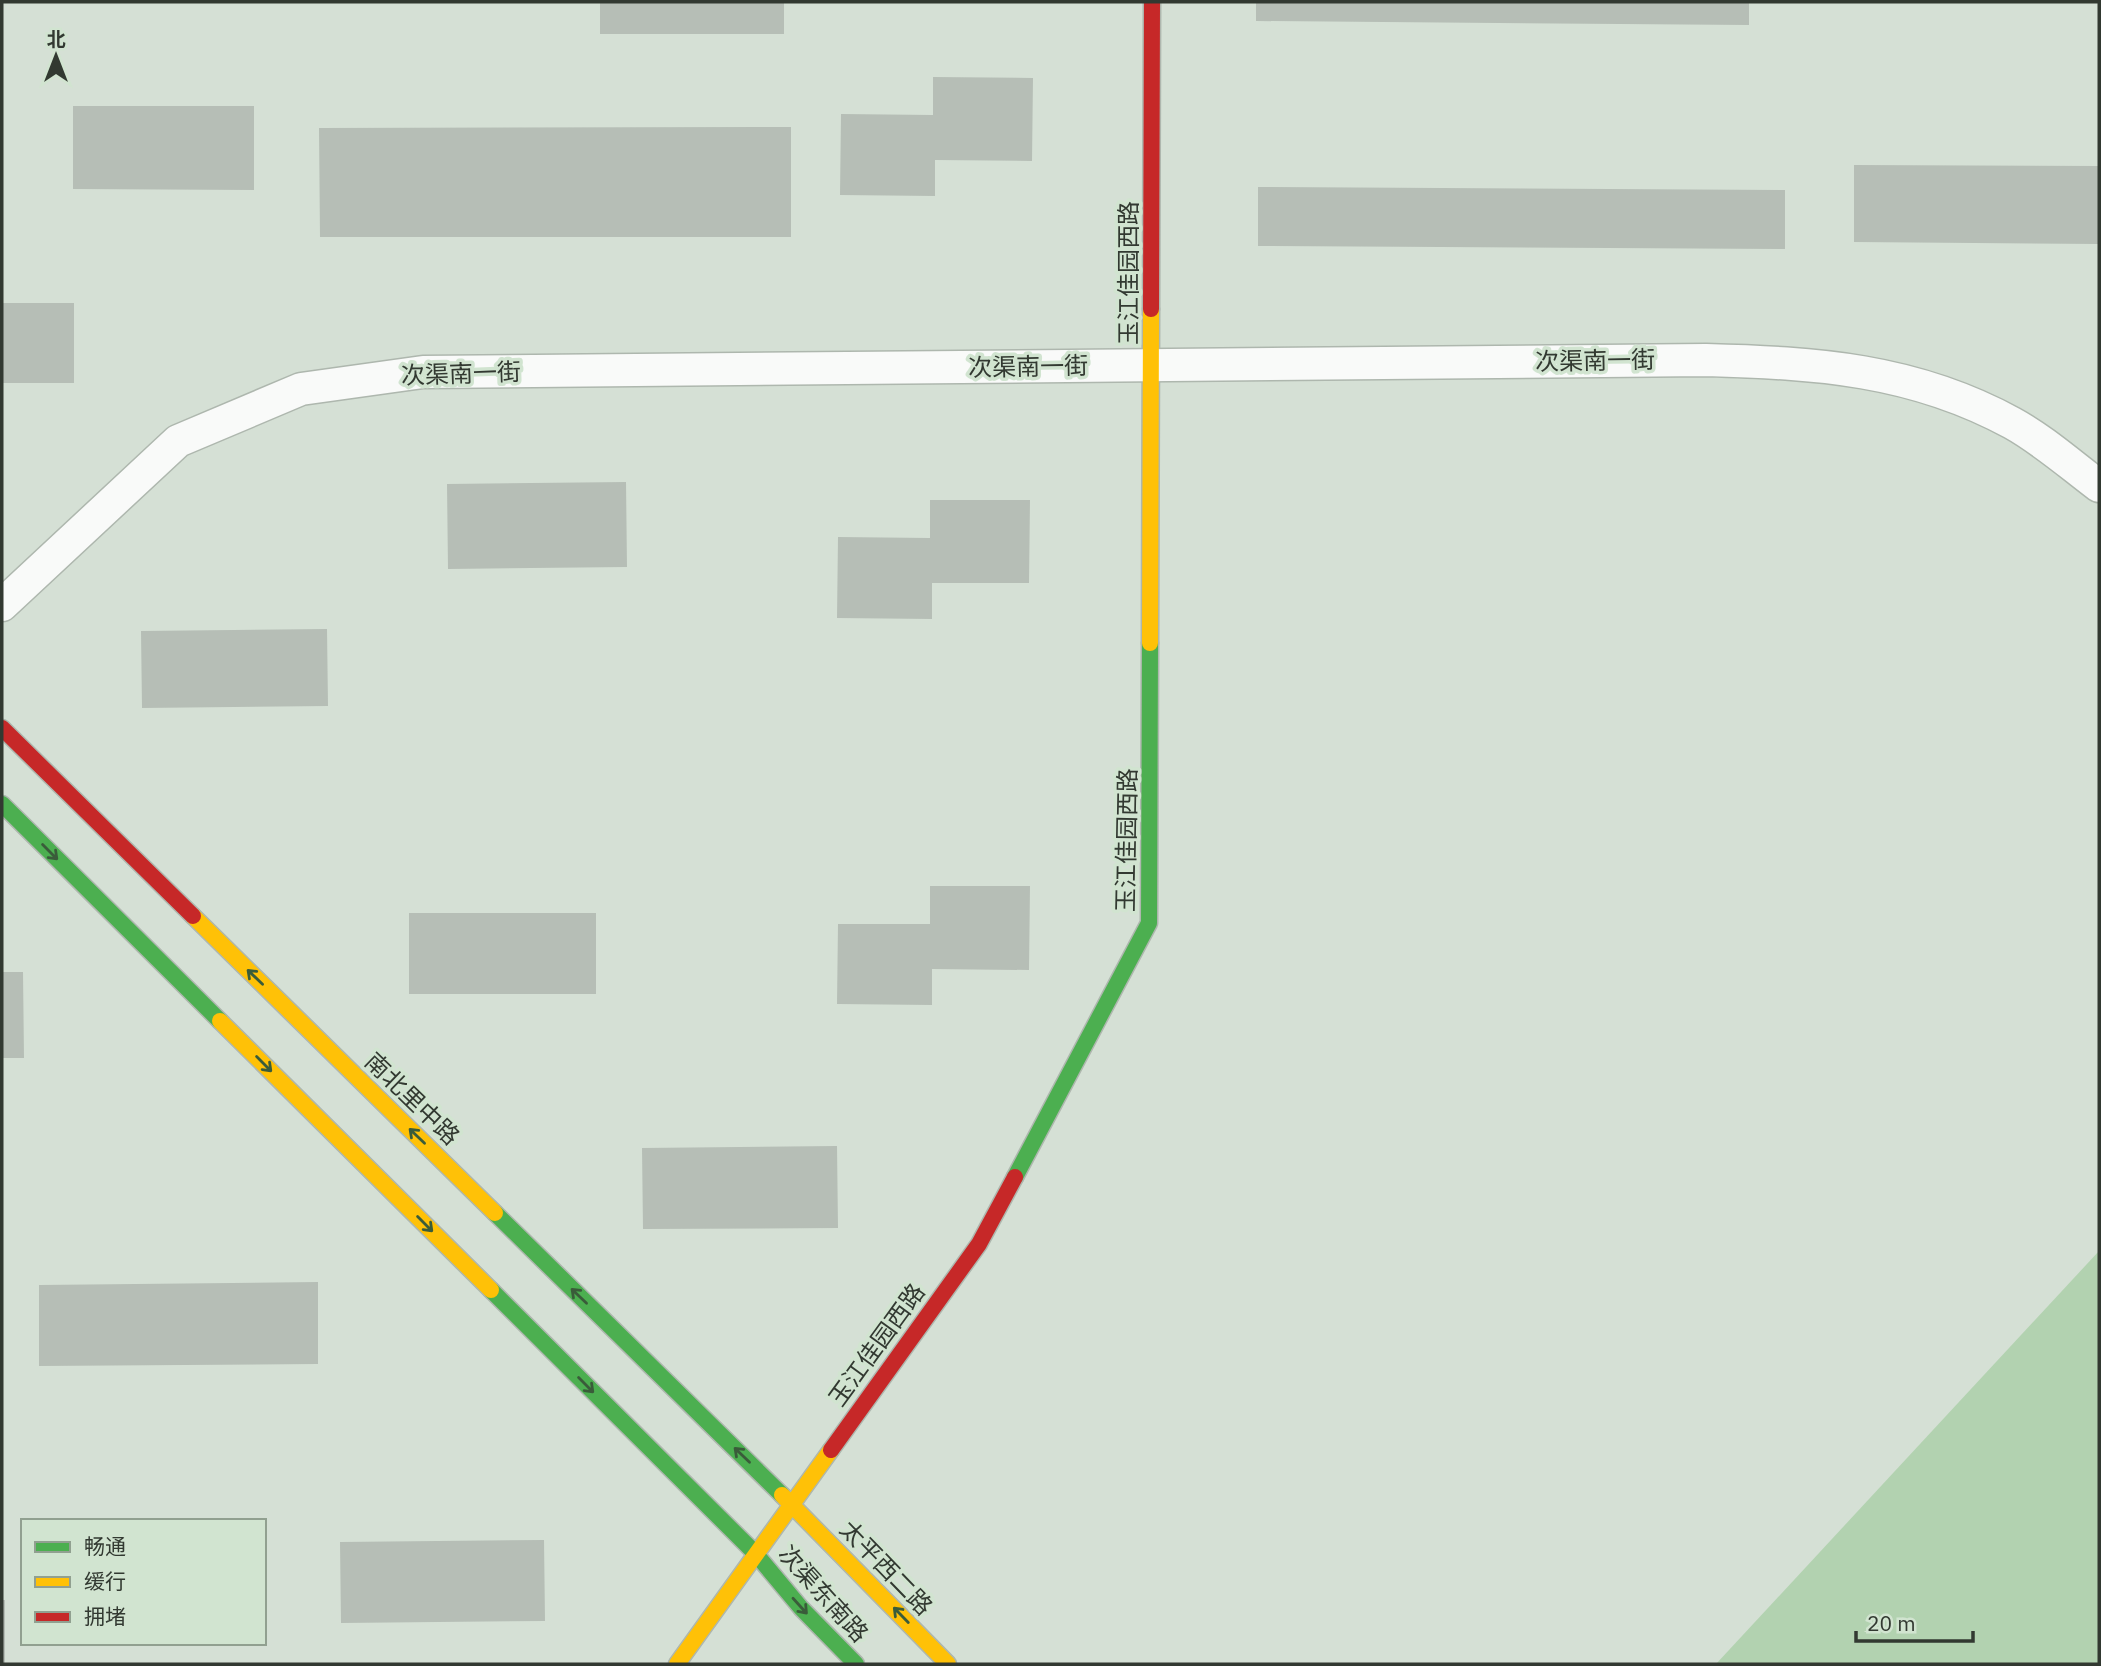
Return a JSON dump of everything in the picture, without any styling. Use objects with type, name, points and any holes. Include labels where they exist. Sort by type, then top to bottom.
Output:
[{"type":"street","name":"玉江佳园西路","points":[[677,1664],[790,1503],[979,1244],[1149,923],[1152,2]]},
{"type":"street","name":"次渠南一街","points":[[2,604],[178,441],[301,389],[423,372],[1692,360],[1807,363],[1923,384],[2013,424],[2099,486]]},
{"type":"street","name":"南北里中路","points":[[2,728],[790,1503]]},
{"type":"street","points":[[2,804],[756,1554]]},
{"type":"street","name":"太平西二路","points":[[790,1503],[948,1664]]},
{"type":"street","name":"次渠东南路","points":[[756,1554],[801,1608],[856,1664]]},
{"type":"green space","points":[[2099,1251],[2099,1664],[1716,1664]]},
{"type":"building","points":[[600,2],[784,2],[784,34],[600,34]]},
{"type":"building","points":[[1256,2],[1749,2],[1749,25],[1256,21]]},
{"type":"building","points":[[933,77],[1033,78],[1032,161],[935,160],[935,196],[840,195],[841,114],[933,115]]},
{"type":"building","points":[[73,106],[254,106],[254,190],[73,189]]},
{"type":"building","points":[[791,127],[791,237],[320,237],[319,128]]},
{"type":"building","points":[[1854,165],[2099,166],[2099,244],[1854,242]]},
{"type":"building","points":[[1258,187],[1785,190],[1785,249],[1258,246]]},
{"type":"building","points":[[2,303],[74,303],[74,383],[2,383]]},
{"type":"building","points":[[626,482],[627,567],[448,569],[447,484]]},
{"type":"building","points":[[930,500],[1030,500],[1029,583],[932,583],[932,619],[837,618],[838,537],[930,538]]},
{"type":"building","points":[[327,629],[328,706],[142,708],[141,631]]},
{"type":"building","points":[[930,886],[1030,886],[1029,970],[932,969],[932,1005],[837,1004],[838,924],[930,924]]},
{"type":"building","points":[[409,913],[596,913],[596,994],[409,994]]},
{"type":"building","points":[[2,972],[23,972],[24,1058],[2,1058]]},
{"type":"building","points":[[837,1146],[838,1228],[643,1229],[642,1148]]},
{"type":"building","points":[[318,1282],[318,1364],[39,1366],[39,1285]]},
{"type":"building","points":[[544,1540],[545,1621],[341,1623],[340,1542]]},
{"type":"building","points":[[2,1600],[5,1600],[5,1664],[2,1664]]},
{"type":"traffic: fast","points":[[1015,1177],[1149,923],[1150,643]]},
{"type":"traffic: fast","points":[[2,804],[220,1021]]},
{"type":"traffic: fast","points":[[495,1213],[782,1495]]},
{"type":"traffic: fast","points":[[491,1290],[756,1554],[801,1608],[856,1664]]},
{"type":"traffic: slow","points":[[1150,643],[1151,309]]},
{"type":"traffic: slow","points":[[193,916],[495,1213]]},
{"type":"traffic: slow","points":[[220,1021],[491,1290]]},
{"type":"traffic: slow","points":[[677,1664],[831,1450]]},
{"type":"traffic: slow","points":[[782,1495],[948,1664]]},
{"type":"traffic: jam","points":[[1151,309],[1152,2]]},
{"type":"traffic: jam","points":[[2,728],[193,916]]},
{"type":"traffic: jam","points":[[831,1450],[979,1244],[1015,1177]]}]
